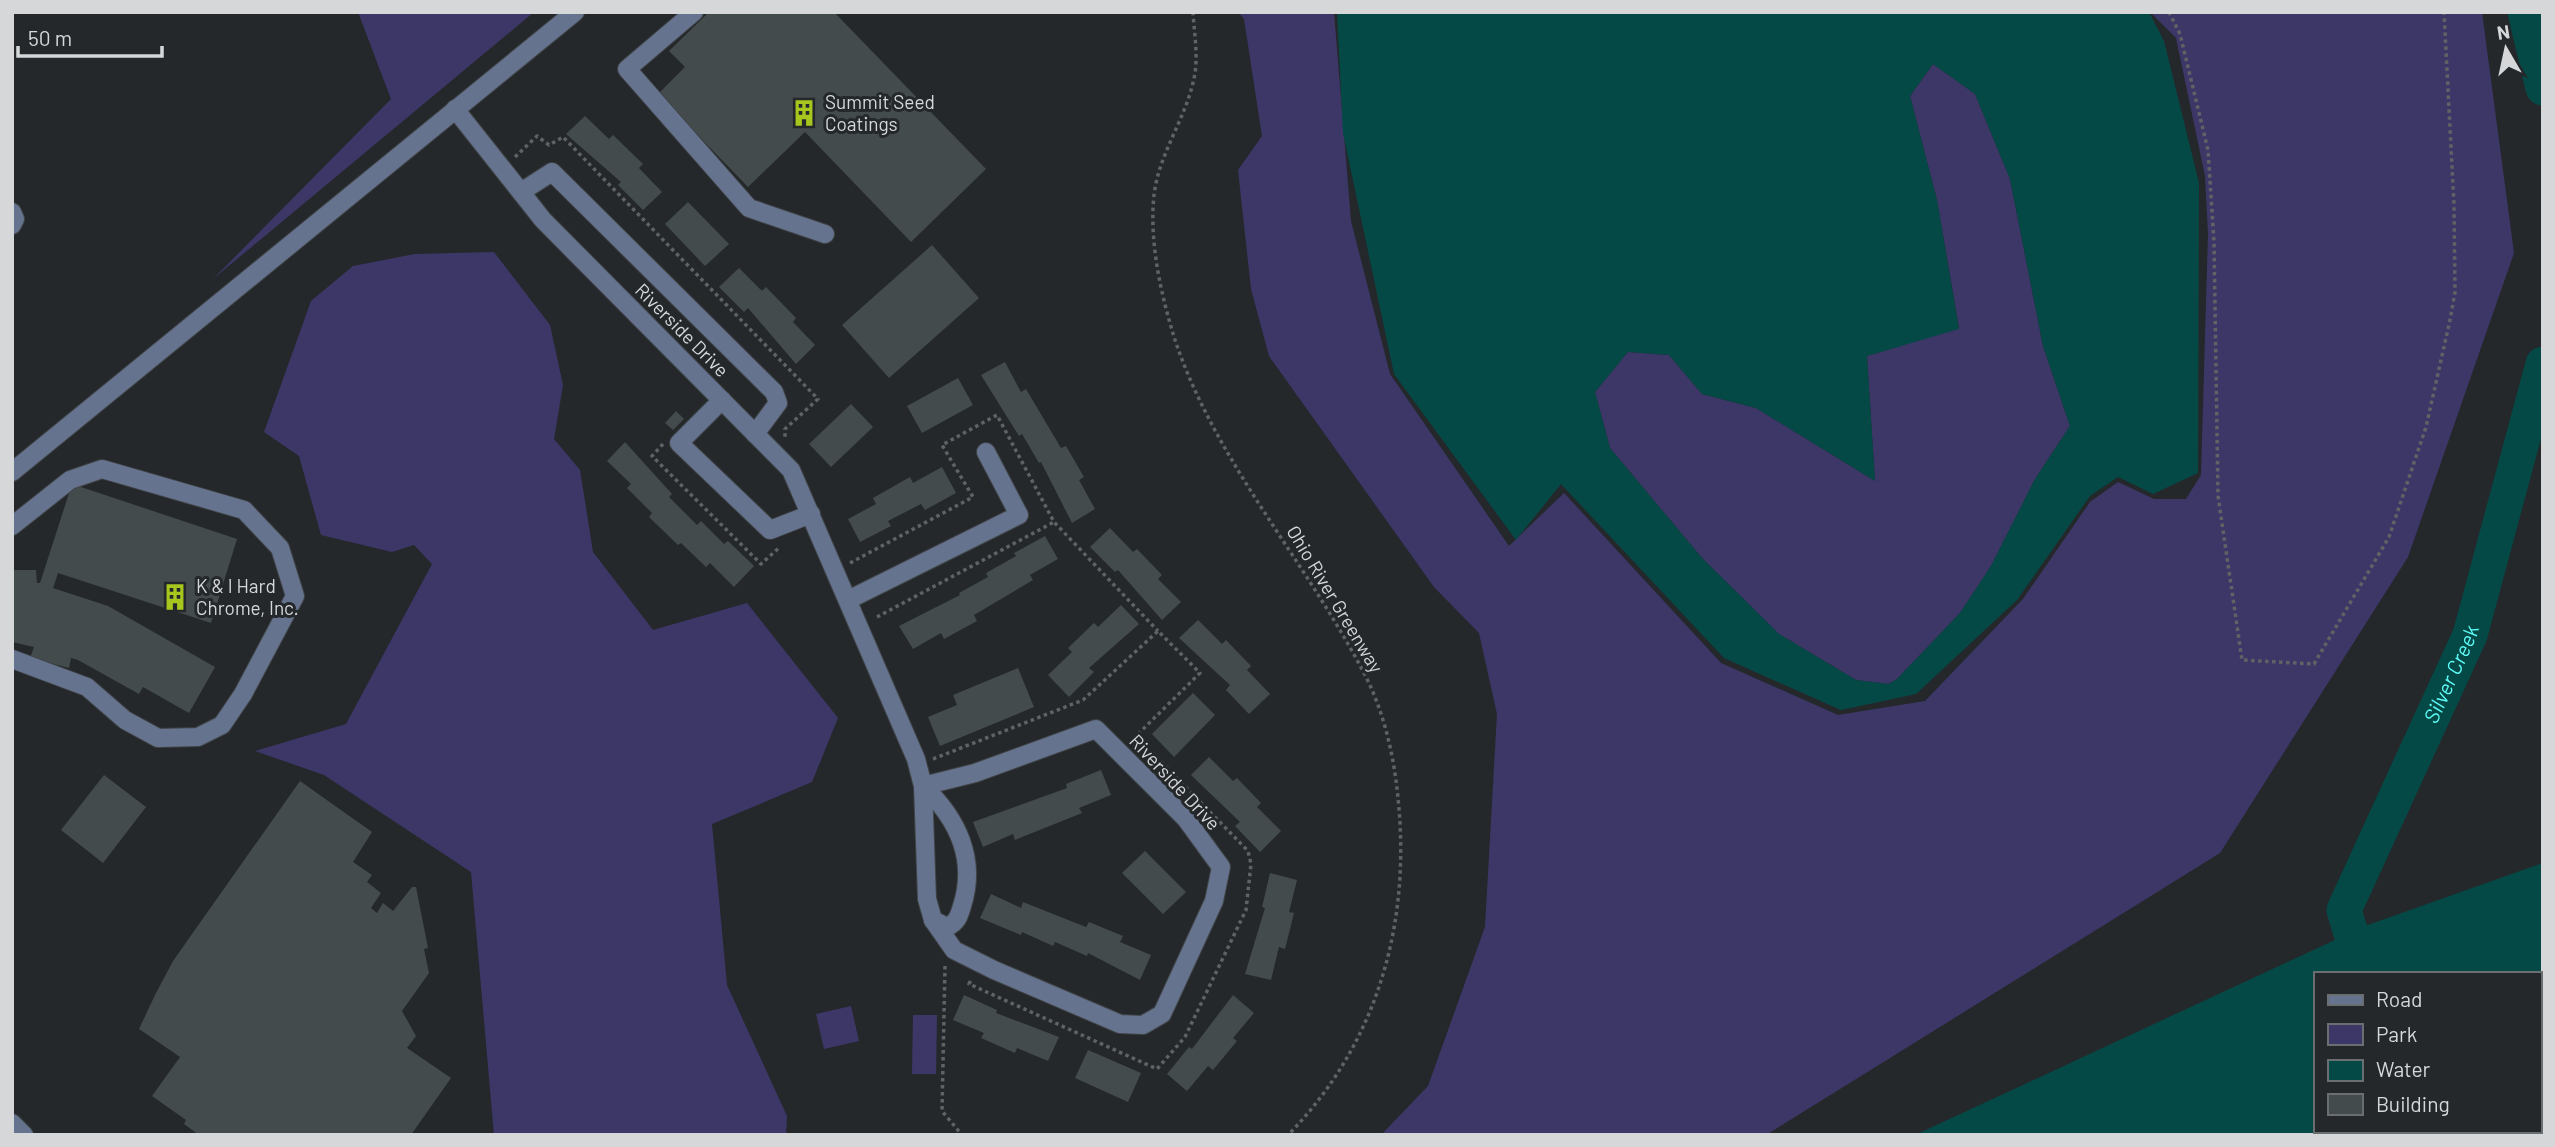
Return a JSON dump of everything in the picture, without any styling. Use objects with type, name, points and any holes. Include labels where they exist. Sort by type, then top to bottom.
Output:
[{"type":"street","points":[[12,472],[575,12]]},
{"type":"street","points":[[694,12],[627,69],[749,208],[825,234]]},
{"type":"street","name":"Riverside Drive","points":[[455,109],[552,229],[791,470],[916,759],[923,786],[975,773],[1096,729],[1186,819],[1221,867],[1214,901],[1162,1014],[1143,1026],[1120,1024],[954,950],[933,920]]},
{"type":"street","points":[[521,192],[552,172],[774,392],[778,403],[755,434]]},
{"type":"street","points":[[12,212],[15,219],[12,225]]},
{"type":"street","points":[[722,400],[680,443],[770,530],[811,514]]},
{"type":"street","points":[[848,600],[1019,514],[986,452]]},
{"type":"street","points":[[12,526],[70,480],[102,469],[244,510],[280,548],[295,596],[243,694],[222,725],[198,737],[158,738],[125,720],[87,687],[12,659]]},
{"type":"street","points":[[923,786],[956,826],[968,870],[958,918],[947,927],[933,920],[927,899],[923,786]]},
{"type":"street","points":[[12,1123],[24,1135]]},
{"type":"path","name":"Ohio River Greenway","points":[[1193,12],[1195,73],[1161,166],[1154,195],[1154,240],[1175,339],[1200,401],[1225,447],[1335,621],[1367,678],[1387,732],[1396,777],[1402,833],[1401,894],[1391,951],[1369,1015],[1336,1075],[1288,1135]]},
{"type":"path","points":[[2169,12],[2180,34],[2208,150],[2214,242],[2218,496],[2242,660],[2314,664],[2389,537],[2426,427],[2450,320],[2455,292],[2455,205],[2444,12]]},
{"type":"path","points":[[515,157],[537,136],[549,145],[564,137],[818,398],[785,429],[788,442]]},
{"type":"path","points":[[849,564],[972,497],[942,445],[997,415],[1054,522],[1200,673],[1136,736],[1248,851],[1251,864],[1245,910],[1185,1037],[1157,1069],[969,984],[975,971]]},
{"type":"path","points":[[877,617],[1054,522]]},
{"type":"path","points":[[933,759],[1083,700],[1158,631]]},
{"type":"path","points":[[951,945],[945,952],[942,1111],[962,1135]]},
{"type":"green space","points":[[358,12],[534,12],[213,279],[391,99]]},
{"type":"green space","points":[[1238,12],[1334,12],[1351,221],[1390,374],[1509,546],[1564,493],[1721,663],[1838,715],[1925,701],[2023,599],[2090,502],[2118,482],[2154,499],[2186,499],[2201,475],[2208,234],[2205,176],[2176,38],[2150,12],[2482,12],[2514,253],[2408,557],[2220,853],[1766,1135],[1381,1135],[1428,1086],[1485,927],[1497,714],[1479,633],[1434,587],[1269,356],[1251,289],[1238,170],[1262,136],[1244,19]]},
{"type":"green space","points":[[1933,64],[1975,94],[2010,179],[2043,346],[2070,426],[2035,479],[1991,566],[1960,613],[1896,680],[1888,684],[1856,680],[1779,634],[1702,558],[1610,448],[1595,392],[1628,352],[1669,355],[1702,394],[1756,408],[1875,481],[1867,356],[1959,328],[1937,200],[1910,96]]},
{"type":"green space","points":[[494,252],[550,325],[563,385],[554,439],[580,470],[593,552],[653,630],[747,603],[838,718],[812,782],[712,824],[727,985],[787,1116],[786,1135],[494,1135],[471,872],[324,775],[255,751],[346,724],[432,564],[414,545],[392,552],[321,535],[299,456],[264,432],[311,301],[353,266],[415,254]]},
{"type":"green space","points":[[851,1006],[859,1041],[824,1049],[816,1014]]},
{"type":"green space","points":[[913,1015],[937,1015],[936,1074],[912,1074]]},
{"type":"water","points":[[1337,12],[2149,12],[2164,41],[2199,183],[2198,473],[2153,494],[2118,477],[2090,496],[2017,600],[1916,694],[1841,710],[1724,658],[1561,484],[1516,540],[1394,374],[1343,133]],"holes":[[[1933,64],[1975,94],[2010,179],[2043,346],[2070,426],[2035,479],[1991,566],[1960,613],[1896,680],[1888,684],[1856,680],[1779,634],[1702,558],[1610,448],[1595,392],[1628,352],[1669,355],[1702,394],[1756,408],[1875,481],[1867,356],[1959,329],[1937,200],[1910,96]]]},
{"type":"water","points":[[2543,863],[2543,1135],[1915,1135],[2365,926]]},
{"type":"building","name":"Summit Seed Coatings","points":[[709,12],[834,12],[986,169],[911,242],[805,132],[748,187],[658,94],[685,67],[669,51]]},
{"type":"building","points":[[585,116],[609,139],[613,135],[643,164],[639,168],[662,192],[643,210],[618,185],[621,182],[566,134]]},
{"type":"building","points":[[688,202],[729,244],[705,266],[665,224]]},
{"type":"building","points":[[932,245],[979,298],[889,378],[842,325]]},
{"type":"building","points":[[739,268],[762,291],[766,287],[796,318],[793,322],[815,345],[796,364],[748,308],[744,312],[719,287]]},
{"type":"building","points":[[1005,362],[1021,392],[1026,389],[1061,448],[1066,446],[1084,477],[1079,480],[1095,509],[1072,523],[1041,462],[1039,463],[1022,434],[1019,436],[981,375]]},
{"type":"building","points":[[958,378],[973,405],[922,433],[907,406]]},
{"type":"building","points":[[851,404],[873,427],[831,467],[809,444]]},
{"type":"building","points":[[676,411],[684,419],[673,430],[665,423]]},
{"type":"building","points":[[625,442],[672,494],[669,497],[697,525],[701,521],[724,544],[728,541],[754,566],[734,587],[710,563],[706,567],[681,543],[678,545],[649,517],[652,513],[627,488],[631,484],[607,461]]},
{"type":"building","points":[[942,467],[956,493],[925,510],[921,504],[888,521],[891,526],[860,542],[848,519],[876,504],[873,498],[910,477],[913,483]]},
{"type":"building","name":"K & I Hard Chrome, Inc.","points":[[72,484],[237,539],[211,623],[58,573],[53,588],[108,606],[215,667],[189,713],[143,687],[139,694],[78,660],[71,658],[69,668],[30,658],[34,647],[12,642],[12,570],[36,570],[37,583],[40,583]]},
{"type":"building","points":[[1110,528],[1133,552],[1137,549],[1162,575],[1158,579],[1181,602],[1162,620],[1118,570],[1115,572],[1090,547]]},
{"type":"building","points":[[1045,536],[1058,559],[1030,575],[1033,580],[974,615],[977,621],[944,639],[941,633],[913,649],[899,626],[960,595],[959,593],[988,577],[986,573],[1016,556],[1014,553]]},
{"type":"building","points":[[1121,605],[1139,624],[1089,668],[1094,672],[1069,697],[1048,675],[1072,652],[1068,648],[1094,623],[1098,627]]},
{"type":"building","points":[[1198,620],[1222,644],[1226,640],[1251,666],[1247,670],[1270,694],[1249,714],[1226,690],[1230,685],[1179,638]]},
{"type":"building","points":[[1018,668],[1034,707],[940,746],[928,717],[957,705],[953,695]]},
{"type":"building","points":[[1193,693],[1215,715],[1174,757],[1152,734]]},
{"type":"building","points":[[1209,757],[1233,781],[1237,778],[1261,803],[1257,807],[1281,831],[1260,852],[1235,826],[1240,822],[1191,775]]},
{"type":"building","points":[[1101,770],[1111,795],[1079,808],[1082,813],[1015,840],[1013,834],[983,847],[973,822],[1067,788],[1066,784]]},
{"type":"building","points":[[104,775],[146,807],[103,863],[61,830]]},
{"type":"building","points":[[300,781],[372,832],[353,862],[372,875],[367,882],[381,893],[371,908],[377,913],[383,903],[393,911],[412,887],[416,887],[428,948],[424,949],[429,973],[402,1011],[416,1036],[407,1048],[451,1078],[411,1135],[199,1135],[184,1124],[186,1120],[152,1096],[180,1057],[139,1029],[173,961]]},
{"type":"building","points":[[1145,851],[1186,892],[1163,914],[1122,873]]},
{"type":"building","points":[[1270,873],[1297,880],[1289,912],[1294,913],[1285,949],[1279,947],[1271,980],[1245,974],[1265,908],[1262,907]]},
{"type":"building","points":[[991,894],[1021,908],[1023,902],[1086,927],[1089,922],[1123,936],[1120,942],[1151,955],[1140,980],[1088,953],[1087,956],[1055,942],[1053,946],[980,918]]},
{"type":"building","points":[[964,995],[997,1010],[996,1013],[1059,1037],[1048,1061],[1017,1048],[1015,1053],[981,1038],[984,1033],[953,1020]]},
{"type":"building","points":[[1233,995],[1254,1013],[1233,1038],[1237,1041],[1213,1070],[1208,1066],[1187,1091],[1167,1074],[1189,1047],[1192,1049]]},
{"type":"building","points":[[1088,1050],[1141,1073],[1128,1102],[1075,1078]]},
{"type":"waterway","name":"Silver Creek","points":[[2525,12],[2543,88]]},
{"type":"waterway","name":"Silver Creek","points":[[2362,972],[2344,910],[2470,635],[2543,364]]},
{"type":"place","name":"Summit Seed Coatings","points":[[804,113]]},
{"type":"place","name":"K & I Hard Chrome, Inc.","points":[[175,597]]}]
